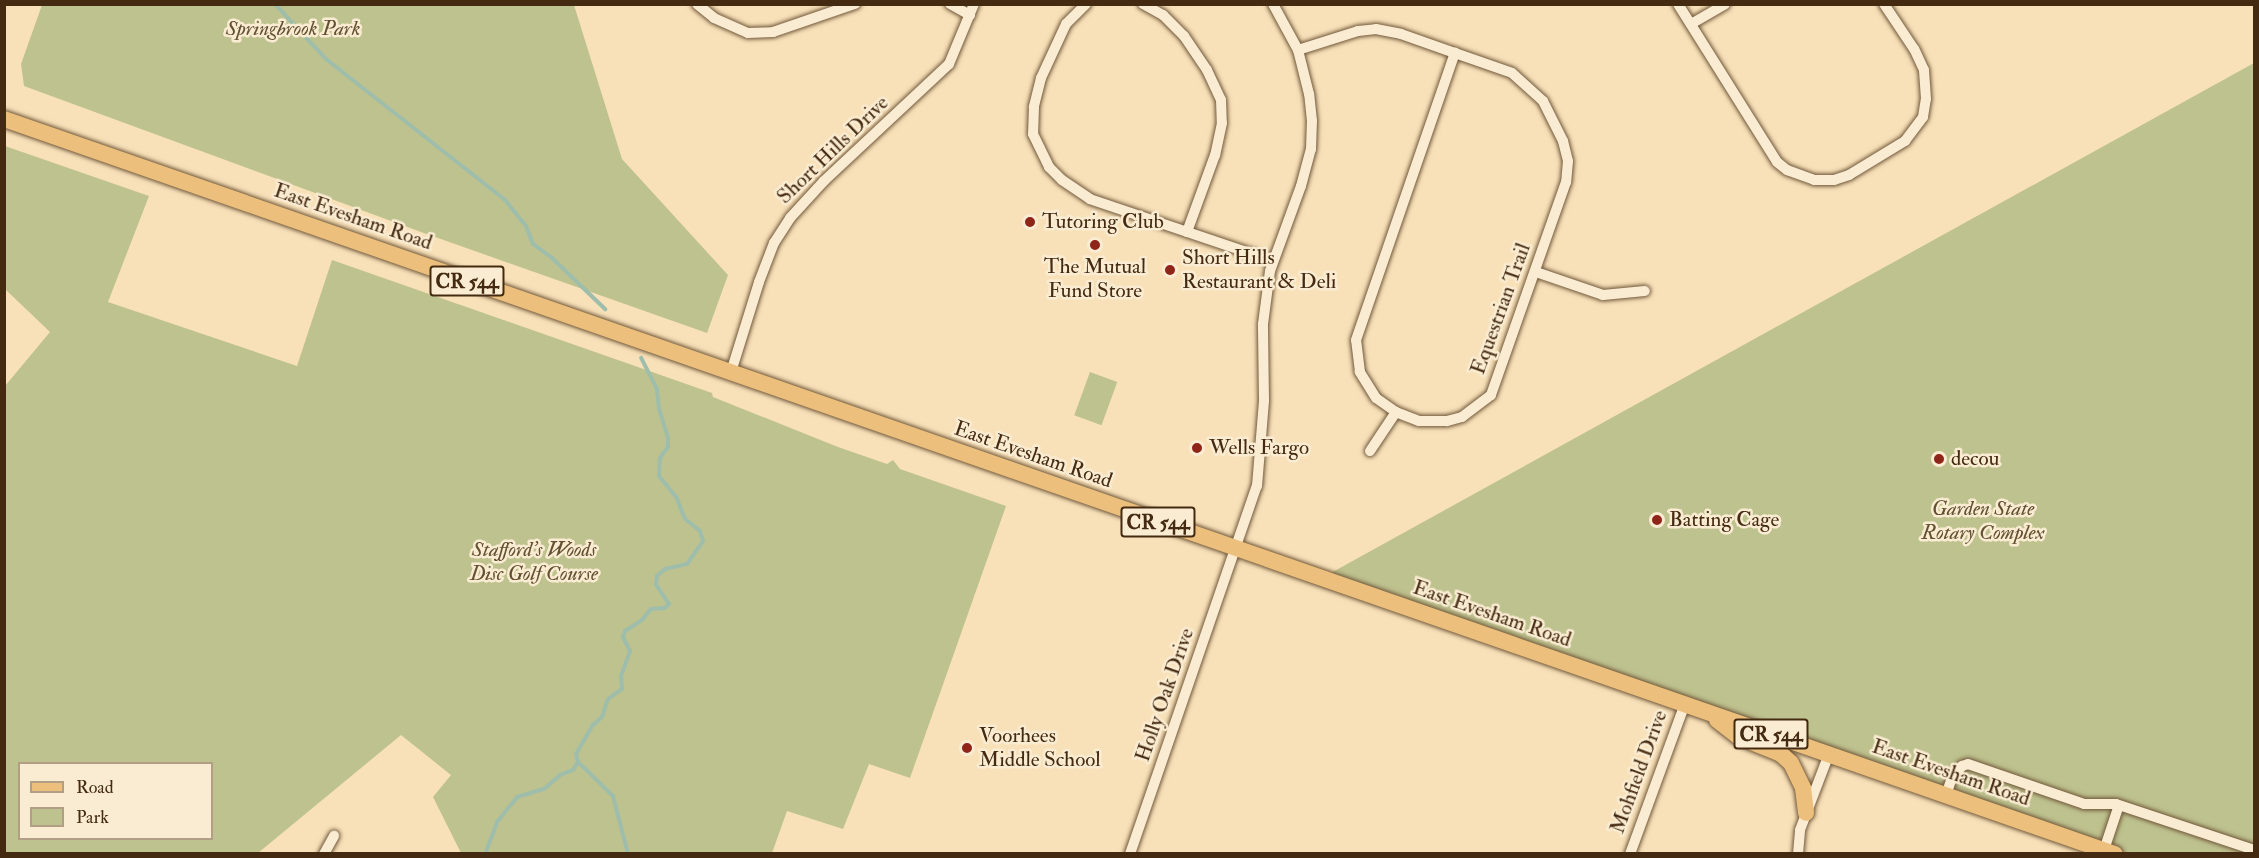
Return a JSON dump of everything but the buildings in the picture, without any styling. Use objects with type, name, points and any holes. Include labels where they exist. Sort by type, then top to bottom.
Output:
[{"type":"main road","name":"East Evesham Road","points":[[4,119],[2109,852]]},
{"type":"main road","points":[[1707,712],[1739,737],[1781,754],[1791,763],[1803,789],[1806,813]]},
{"type":"street","points":[[697,4],[714,18],[748,33],[782,30],[855,4]]},
{"type":"street","points":[[950,4],[970,15]]},
{"type":"street","name":"Short Hills Drive","points":[[730,372],[774,243],[790,219],[824,181],[949,64],[974,4]]},
{"type":"street","points":[[1086,4],[1066,24],[1041,78],[1034,107],[1033,134],[1040,150],[1062,180],[1090,200],[1273,261]]},
{"type":"street","points":[[1143,4],[1163,15],[1184,36],[1207,70],[1221,100],[1222,123],[1215,155],[1187,232]]},
{"type":"street","points":[[1236,549],[1257,486],[1261,459],[1263,324],[1273,261],[1301,186],[1311,148],[1310,94],[1298,50],[1274,4]]},
{"type":"street","points":[[1678,4],[1777,162],[1800,176],[1815,180],[1834,180],[1849,175],[1905,141],[1923,117],[1926,99],[1924,70],[1914,50],[1884,4]]},
{"type":"street","points":[[1691,24],[1725,4]]},
{"type":"street","name":"Equestrian Trail","points":[[1298,50],[1358,31],[1376,29],[1401,34],[1455,52],[1512,73],[1525,82],[1543,101],[1563,141],[1568,161],[1566,182],[1491,395],[1462,417],[1447,421],[1419,421],[1396,412],[1376,398],[1368,388],[1358,364],[1356,340],[1455,52]]},
{"type":"street","points":[[1536,272],[1603,295],[1645,291]]},
{"type":"street","points":[[1370,451],[1396,412]]},
{"type":"street","name":"Holly Oak Drive","points":[[1130,854],[1236,549]]},
{"type":"street","name":"Mohfield Drive","points":[[1630,854],[1684,704]]},
{"type":"street","points":[[1798,853],[1800,830],[1829,754]]},
{"type":"street","points":[[1946,795],[1952,778],[1962,766],[1968,764],[2084,804],[2119,805],[2254,850]]},
{"type":"street","points":[[2109,852],[2119,805]]},
{"type":"street","points":[[324,854],[334,836]]},
{"type":"green space","name":"Springbrook Park","points":[[42,5],[574,5],[622,159],[728,275],[707,333],[421,232],[24,86],[21,64]]},
{"type":"green space","name":"Garden State Rotary Complex","points":[[2254,63],[2254,853],[2115,853],[1320,579]]},
{"type":"green space","name":"Stafford's Woods Disc Golf Course","points":[[5,146],[149,196],[108,302],[297,366],[332,260],[712,393],[713,397],[838,447],[887,464],[893,460],[900,469],[1006,506],[910,778],[869,764],[843,829],[787,811],[772,853],[461,853],[433,797],[451,775],[401,735],[258,853],[5,853],[5,386],[50,332],[5,289]]},
{"type":"green space","points":[[1090,372],[1117,382],[1102,425],[1074,415]]},
{"type":"waterway","points":[[275,4],[326,59],[505,200],[526,226],[533,244],[552,258],[605,309]]},
{"type":"waterway","points":[[628,854],[613,796],[578,762],[576,754],[593,725],[602,717],[608,699],[622,689],[621,676],[630,651],[623,637],[625,631],[642,620],[651,609],[665,608],[669,604],[656,585],[657,576],[665,569],[687,564],[703,541],[700,531],[685,519],[676,497],[659,476],[660,458],[668,447],[668,438],[659,409],[657,389],[641,358]]},
{"type":"waterway","points":[[485,854],[497,822],[517,797],[544,789],[560,775],[573,770],[578,762]]},
{"type":"place","name":"Tutoring Club","points":[[1030,222]]},
{"type":"place","name":"The Mutual Fund Store","points":[[1095,245]]},
{"type":"place","name":"Short Hills Restaurant & Deli","points":[[1170,270]]},
{"type":"place","name":"Wells Fargo","points":[[1197,448]]},
{"type":"place","name":"decou","points":[[1939,459]]},
{"type":"place","name":"Batting Cage","points":[[1657,520]]},
{"type":"place","name":"Voorhees Middle School","points":[[967,748]]}]
